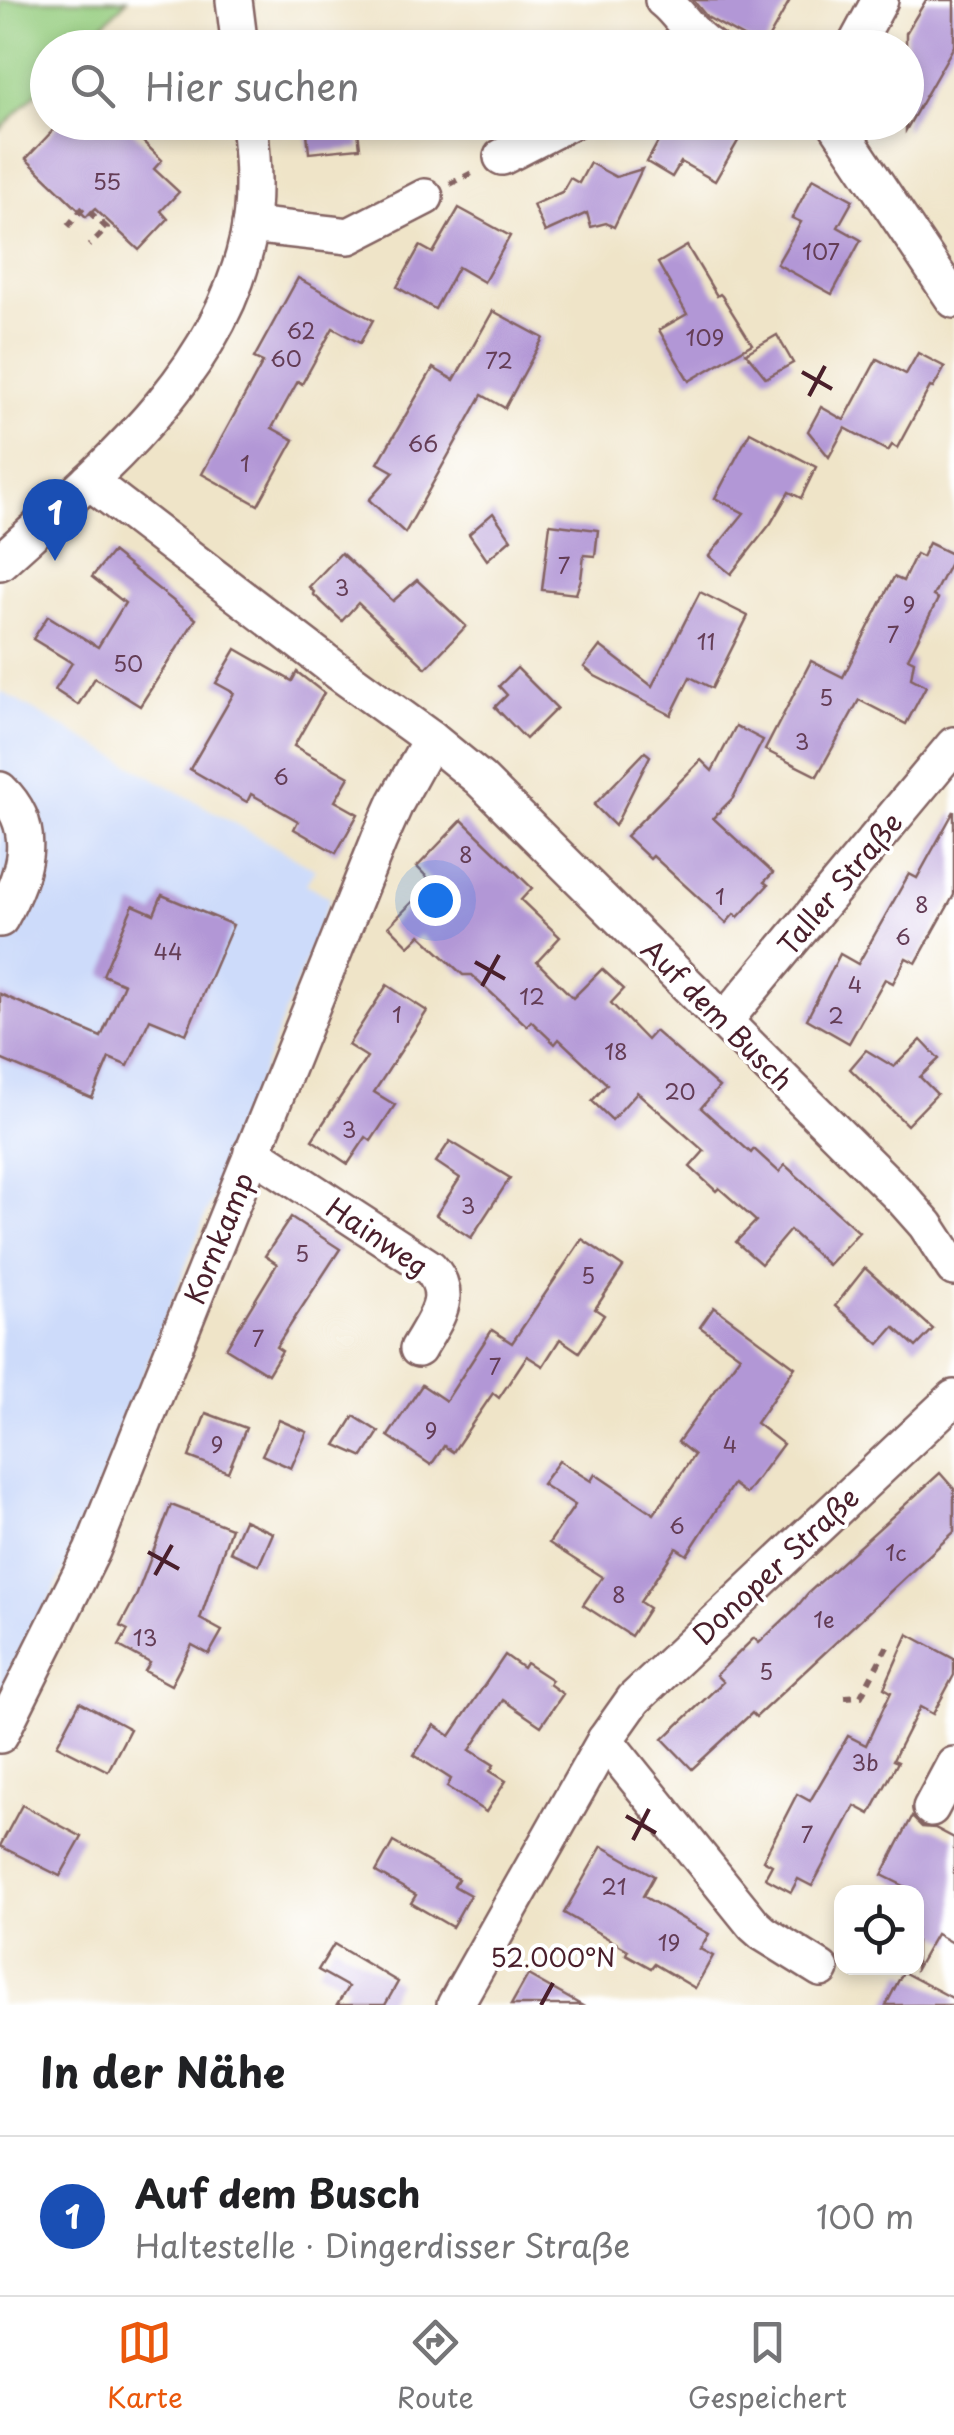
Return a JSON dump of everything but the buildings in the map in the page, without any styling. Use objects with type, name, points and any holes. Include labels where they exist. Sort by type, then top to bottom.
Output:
[{"type":"street","points":[[234,0],[238,30]]},
{"type":"street","points":[[663,0],[690,30]]},
{"type":"street","points":[[864,30],[880,0]]},
{"type":"street","points":[[0,562],[89,481],[152,416],[196,357],[232,292],[250,226],[254,184],[250,140]]},
{"type":"street","points":[[502,157],[535,140]]},
{"type":"street","points":[[847,140],[954,300]]},
{"type":"street","points":[[250,226],[349,236],[424,197]]},
{"type":"street","name":"Auf dem Busch","points":[[89,481],[480,779],[904,1199],[954,1268]]},
{"type":"street","name":"Kornkamp","points":[[0,1734],[92,1551],[396,802],[430,739]]},
{"type":"street","name":"Taller Straße","points":[[725,1020],[954,745]]},
{"type":"street","points":[[0,790],[21,816],[25,838],[16,887],[0,920]]},
{"type":"street","name":"Hainweg","points":[[252,1152],[436,1275],[442,1284],[440,1308],[418,1349]]},
{"type":"street","name":"Donoper Straße","points":[[455,2005],[605,1740],[634,1698],[954,1398]]},
{"type":"street","points":[[605,1740],[754,1925],[821,1968]]},
{"type":"street","points":[[932,1808],[954,1764]]},
{"type":"path","points":[[424,197],[502,157]]},
{"type":"path","points":[[68,226],[87,205],[107,228],[90,246]]},
{"type":"path","points":[[845,1697],[861,1696],[888,1645]]},
{"type":"shaded area","points":[[0,691],[315,869],[306,884],[330,898],[77,1544],[0,1699]]},
{"type":"green space","points":[[0,0],[127,0],[98,30],[30,30],[30,99],[0,130]]},
{"type":"place","name":"Auf dem Busch","points":[[55,561]]}]
